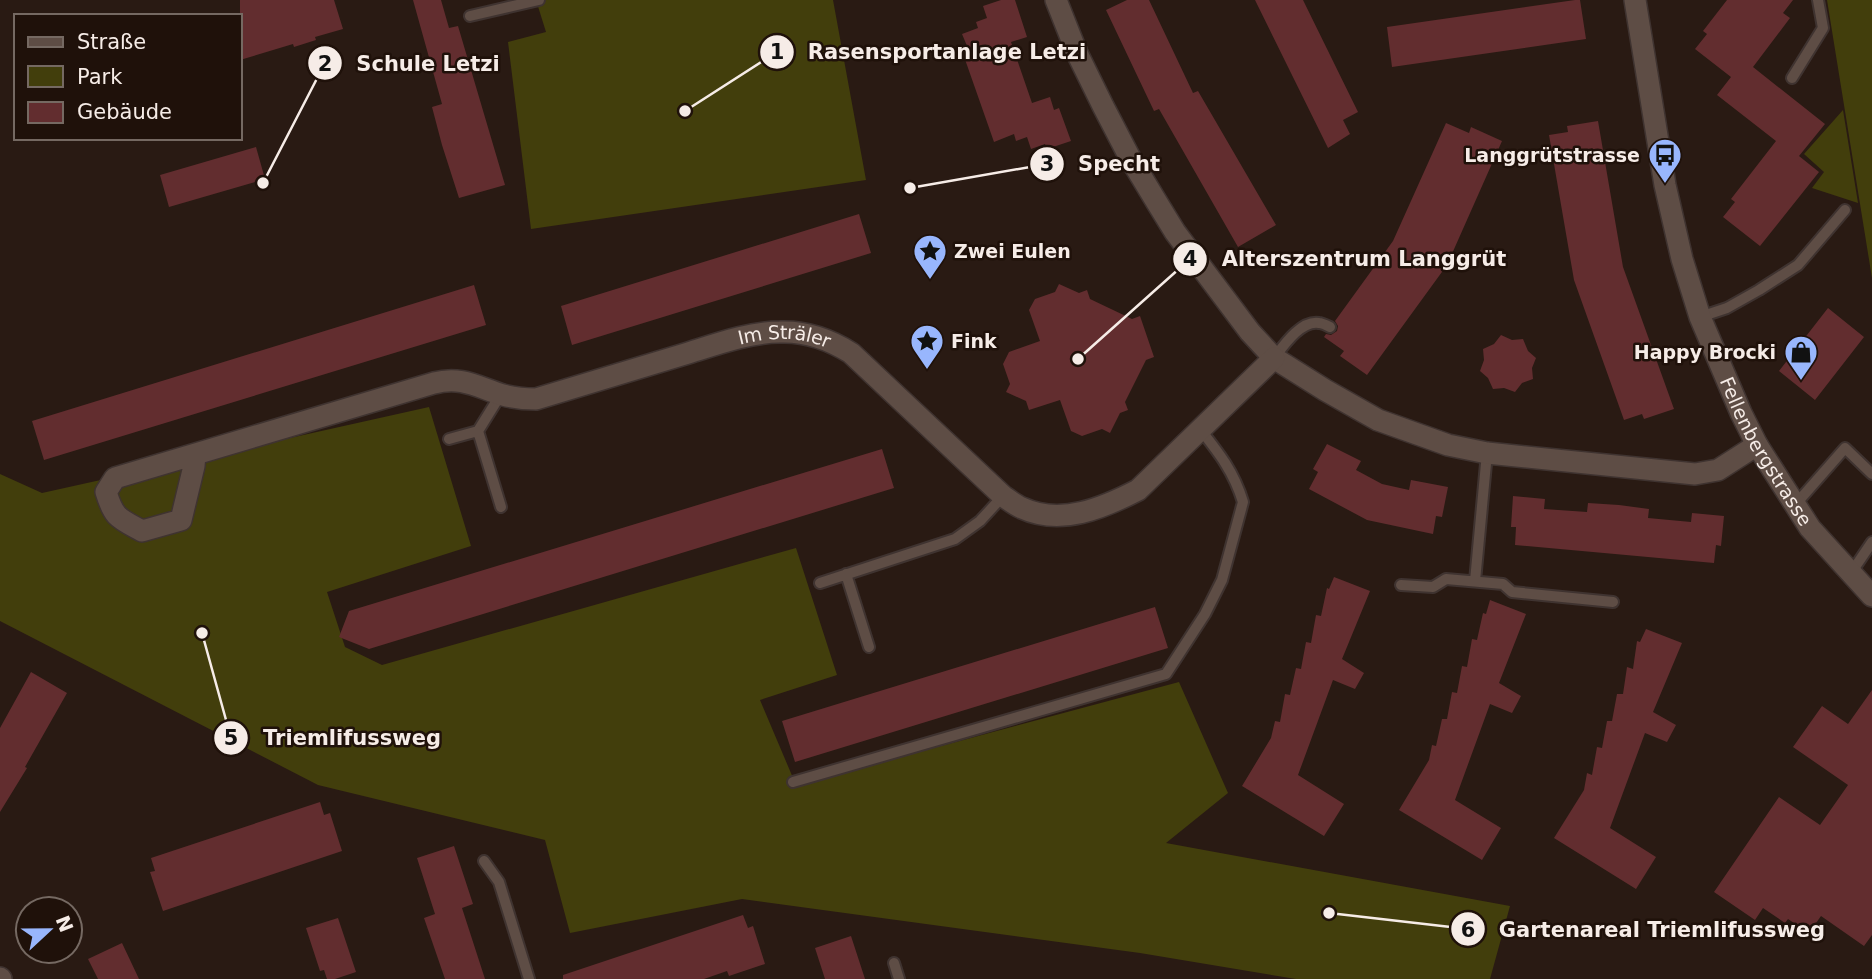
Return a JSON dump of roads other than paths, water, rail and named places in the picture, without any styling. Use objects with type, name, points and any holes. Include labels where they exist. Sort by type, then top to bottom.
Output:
[{"type":"street","points":[[1056,0],[1077,53],[1103,106],[1156,201],[1175,232],[1250,332],[1274,358],[1378,420],[1448,445],[1487,453],[1695,474],[1718,470],[1757,445]]},
{"type":"street","name":"Fellenbergstrasse","points":[[1635,0],[1665,185],[1682,259],[1700,317],[1757,445],[1810,528],[1872,596]]},
{"type":"street","name":"Im Sträler","points":[[195,455],[448,380],[478,385],[519,398],[536,399],[736,339],[776,331],[799,332],[828,341],[851,353],[1003,496],[1022,508],[1049,516],[1090,511],[1138,490],[1274,358]]},
{"type":"lane","points":[[471,16],[539,0]]},
{"type":"lane","points":[[1792,78],[1823,28],[1818,0]]},
{"type":"lane","points":[[1700,317],[1727,308],[1798,265],[1845,210]]},
{"type":"lane","points":[[1274,358],[1293,336],[1310,323],[1331,327]]},
{"type":"lane","points":[[449,439],[478,431],[501,394]]},
{"type":"lane","points":[[793,782],[1166,674],[1205,614],[1222,580],[1243,502],[1225,460],[1200,429]]},
{"type":"lane","points":[[478,431],[501,507]]},
{"type":"lane","points":[[1795,505],[1845,448],[1872,474]]},
{"type":"lane","points":[[1475,582],[1487,453]]},
{"type":"lane","points":[[820,583],[956,539],[980,522],[1003,496]]},
{"type":"lane","points":[[1851,573],[1872,542]]},
{"type":"lane","points":[[846,575],[869,647]]},
{"type":"lane","points":[[1401,585],[1433,587],[1446,579],[1503,584],[1512,592],[1613,603]]},
{"type":"lane","points":[[484,862],[499,882],[529,979]]},
{"type":"lane","points":[[894,963],[900,979]]},
{"type":"place","name":"Rasensportanlage Letzi","points":[[685,111]]},
{"type":"place","name":"Schule Letzi","points":[[263,183]]},
{"type":"place","name":"Langgrütstrasse","points":[[1665,185]]},
{"type":"place","name":"Specht","points":[[910,188]]},
{"type":"place","name":"Zwei Eulen","points":[[930,281]]},
{"type":"place","name":"Alterszentrum Langgrüt","points":[[1078,359]]},
{"type":"place","name":"Fink","points":[[927,371]]},
{"type":"place","name":"Happy Brocki","points":[[1801,382]]},
{"type":"place","name":"Triemlifussweg","points":[[202,633]]},
{"type":"place","name":"Gartenareal Triemlifussweg","points":[[1329,913]]}]
